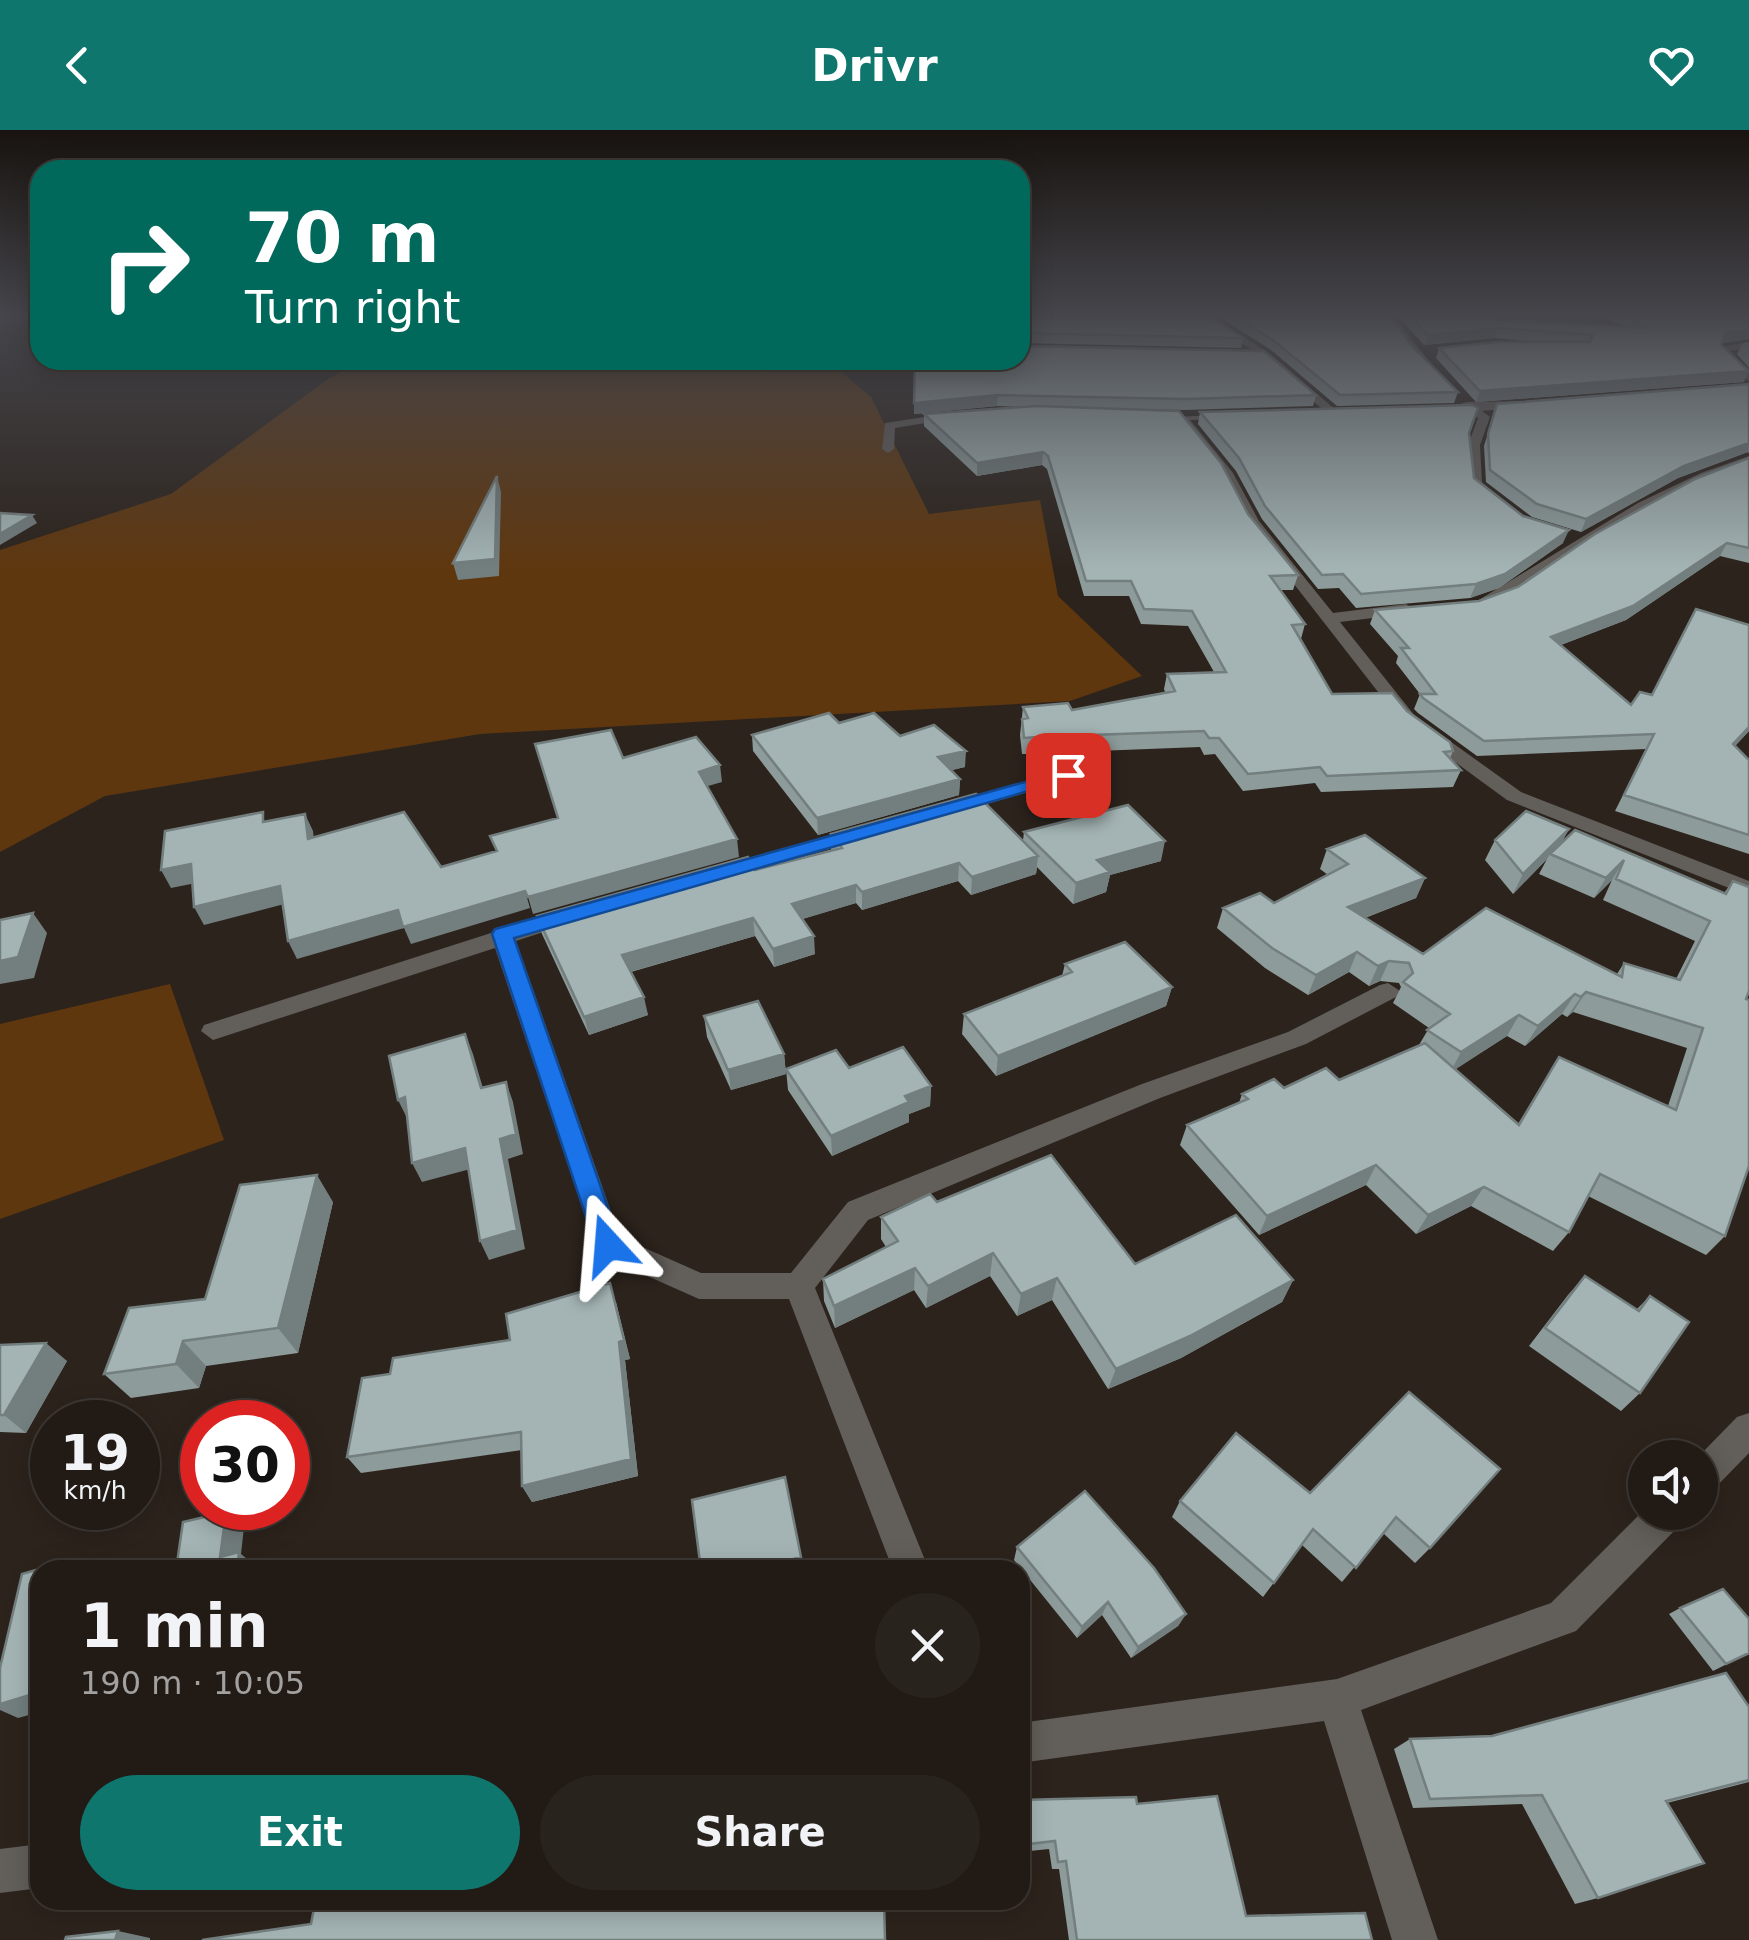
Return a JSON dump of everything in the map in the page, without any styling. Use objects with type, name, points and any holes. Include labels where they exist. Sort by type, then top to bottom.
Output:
[{"type":"street","points":[[1320,400],[1334,413]]},
{"type":"street","points":[[1432,411],[1466,404],[1548,403]]},
{"type":"street","points":[[1466,404],[1484,417],[1474,445],[1476,484],[1510,512]]},
{"type":"street","points":[[1314,413],[1353,412]]},
{"type":"street","points":[[888,448],[889,425],[967,414]]},
{"type":"street","points":[[1239,415],[1175,416],[1227,473],[1254,522],[1409,720],[1514,796],[1749,889]]},
{"type":"street","points":[[1473,606],[1506,594],[1575,539],[1683,485],[1749,460]]},
{"type":"street","points":[[1327,619],[1425,607]]},
{"type":"street","points":[[935,812],[1068,775]]},
{"type":"street","points":[[690,882],[878,829]]},
{"type":"street","points":[[213,1031],[502,934],[596,908]]},
{"type":"street","points":[[502,934],[608,1245],[699,1286],[798,1286]]},
{"type":"street","points":[[798,1286],[858,1211],[1151,1091],[1297,1038],[1388,991]]},
{"type":"street","points":[[798,1286],[908,1560]]},
{"type":"street","points":[[1718,1461],[1749,1429]]},
{"type":"street","points":[[1030,1742],[1338,1699],[1563,1618],[1649,1530]]},
{"type":"street","points":[[1338,1699],[1414,1940]]},
{"type":"street","points":[[0,1871],[30,1867]]},
{"type":"shaded area","points":[[299,400],[873,400],[929,514],[1040,500],[1058,596],[1142,676],[1070,701],[480,734],[105,796],[0,852],[0,550],[171,494]]},
{"type":"shaded area","points":[[170,984],[224,1140],[0,1219],[0,1024]]},
{"type":"building","points":[[1749,400],[1749,443],[1684,466],[1586,519],[1537,504],[1490,470],[1488,434],[1497,404]]},
{"type":"building","points":[[1472,405],[1478,408],[1469,433],[1474,478],[1523,516],[1569,530],[1505,574],[1476,584],[1361,594],[1343,574],[1322,575],[1265,506],[1239,458],[1200,412]]},
{"type":"building","points":[[1037,406],[1179,411],[1221,463],[1248,514],[1298,575],[1270,576],[1305,624],[1292,625],[1332,694],[1392,693],[1407,711],[1450,742],[1453,751],[1444,752],[1461,770],[1327,776],[1320,767],[1248,774],[1219,738],[1209,738],[1204,731],[1092,735],[1097,745],[1044,749],[1038,737],[1024,738],[1022,719],[1028,718],[1023,707],[1068,703],[1072,710],[1175,691],[1167,674],[1226,672],[1192,611],[1144,609],[1131,581],[1086,581],[1048,456],[1043,452],[977,463],[924,414]]},
{"type":"building","points":[[1749,458],[1749,548],[1727,543],[1633,606],[1551,637],[1631,705],[1640,692],[1652,695],[1696,609],[1749,625],[1749,727],[1733,744],[1749,760],[1749,835],[1624,795],[1654,734],[1484,741],[1420,694],[1436,694],[1401,648],[1409,648],[1375,610],[1479,601],[1518,587],[1595,534],[1695,479]]},
{"type":"building","points":[[497,476],[495,559],[453,563]]},
{"type":"building","points":[[0,513],[32,515],[0,534]]},
{"type":"building","points":[[829,713],[839,723],[874,713],[900,736],[934,725],[966,751],[938,757],[960,779],[817,818],[752,735]]},
{"type":"building","points":[[611,730],[623,758],[696,737],[720,765],[699,772],[737,839],[528,897],[525,891],[403,927],[398,910],[288,941],[280,886],[194,907],[191,864],[161,870],[165,831],[263,812],[263,822],[305,814],[308,839],[404,812],[441,867],[497,851],[490,836],[558,818],[535,744]]},
{"type":"building","points":[[976,794],[1038,856],[972,877],[959,863],[862,892],[856,885],[792,904],[814,936],[773,949],[753,918],[622,955],[644,997],[584,1017],[537,916],[748,857],[755,870],[842,848],[831,834]]},
{"type":"building","points":[[1128,805],[1165,841],[1097,860],[1110,872],[1076,883],[1024,832]]},
{"type":"building","points":[[1526,811],[1569,829],[1523,874],[1495,840]]},
{"type":"building","points":[[1575,830],[1726,894],[1733,881],[1749,887],[1746,999],[1749,1166],[1725,1236],[1600,1174],[1569,1232],[1484,1187],[1428,1215],[1376,1165],[1267,1216],[1187,1125],[1248,1099],[1242,1094],[1274,1079],[1284,1088],[1326,1068],[1339,1080],[1425,1043],[1519,1125],[1559,1057],[1676,1110],[1703,1028],[1586,992],[1581,997],[1575,994],[1538,1026],[1519,1015],[1461,1052],[1427,1030],[1450,1014],[1403,982],[1413,973],[1409,963],[1389,961],[1378,966],[1357,952],[1316,975],[1272,948],[1223,908],[1260,893],[1274,903],[1348,864],[1327,849],[1365,835],[1425,878],[1348,907],[1423,954],[1486,908],[1622,977],[1624,963],[1680,980],[1710,921],[1616,879],[1624,860],[1606,878],[1550,854]]},
{"type":"building","points":[[33,913],[18,957],[0,961],[0,920]]},
{"type":"building","points":[[1125,942],[1172,987],[998,1056],[964,1014],[1072,972],[1065,964]]},
{"type":"building","points":[[758,1001],[784,1054],[728,1070],[704,1016]]},
{"type":"building","points":[[465,1034],[481,1088],[506,1082],[516,1134],[500,1139],[517,1230],[480,1241],[465,1148],[412,1163],[405,1097],[398,1100],[389,1056]]},
{"type":"building","points":[[903,1047],[931,1086],[905,1096],[909,1102],[831,1136],[786,1069],[836,1050],[849,1068]]},
{"type":"building","points":[[1051,1155],[1135,1264],[1236,1215],[1293,1280],[1190,1336],[1116,1369],[1057,1278],[1021,1294],[993,1253],[928,1286],[915,1268],[834,1306],[823,1279],[898,1241],[881,1217],[930,1194],[937,1202]]},
{"type":"building","points":[[317,1175],[278,1328],[183,1341],[176,1364],[104,1374],[129,1308],[205,1299],[240,1185]]},
{"type":"building","points":[[1585,1276],[1639,1311],[1650,1296],[1689,1322],[1640,1393],[1545,1328]]},
{"type":"building","points":[[610,1283],[624,1340],[619,1342],[631,1459],[522,1486],[521,1432],[347,1457],[362,1378],[390,1374],[393,1358],[510,1340],[506,1314]]},
{"type":"building","points":[[46,1343],[4,1415],[0,1415],[0,1345]]},
{"type":"building","points":[[1409,1392],[1500,1469],[1430,1548],[1396,1517],[1356,1568],[1313,1529],[1274,1583],[1180,1501],[1236,1433],[1310,1493]]},
{"type":"building","points":[[785,1477],[801,1557],[700,1560],[692,1500]]},
{"type":"building","points":[[1085,1491],[1154,1568],[1186,1614],[1138,1647],[1108,1602],[1082,1627],[1017,1547]]},
{"type":"building","points":[[182,1530],[224,1530],[220,1557],[239,1552],[238,1560],[177,1560]]},
{"type":"building","points":[[30,1572],[30,1695],[0,1704],[0,1668],[22,1574]]},
{"type":"building","points":[[1723,1589],[1749,1619],[1749,1653],[1726,1664],[1680,1608]]},
{"type":"building","points":[[1726,1673],[1749,1707],[1749,1780],[1666,1801],[1704,1863],[1598,1898],[1542,1795],[1430,1799],[1410,1739],[1492,1736]]},
{"type":"building","points":[[1217,1796],[1246,1916],[1365,1913],[1372,1940],[1077,1940],[1066,1861],[1058,1862],[1055,1841],[1030,1844],[1030,1800],[1136,1797],[1137,1804]]},
{"type":"building","points":[[314,1910],[884,1910],[885,1940],[202,1940],[311,1924]]},
{"type":"building","points":[[118,1931],[115,1940],[65,1940],[66,1937]]},
{"type":"route","points":[[608,1245],[502,934],[1068,775]]}]
